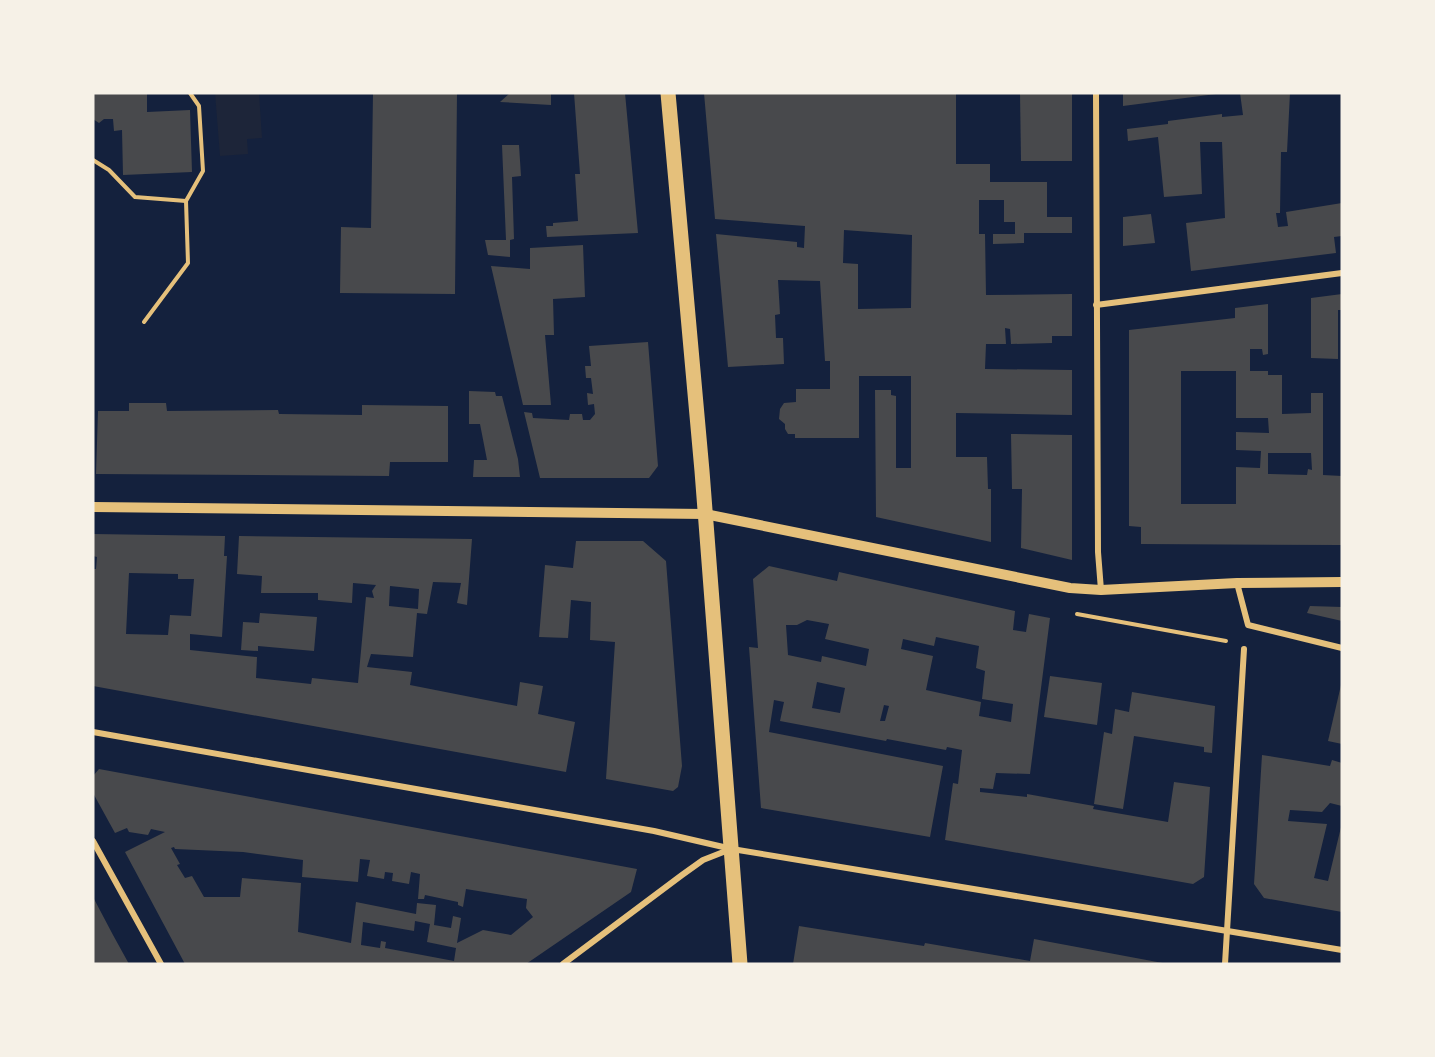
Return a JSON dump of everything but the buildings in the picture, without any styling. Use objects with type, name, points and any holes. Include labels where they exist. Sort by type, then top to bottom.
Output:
[{"type":"main road","points":[[668,93],[705,514],[740,964]]},
{"type":"street","points":[[1096,93],[1098,552],[1101,590]]},
{"type":"street","points":[[1096,305],[1342,273]]},
{"type":"street","points":[[93,507],[705,514],[1070,588],[1101,590],[1237,583],[1342,582]]},
{"type":"street","points":[[1237,583],[1248,625],[1342,648]]},
{"type":"street","points":[[1225,964],[1244,649]]},
{"type":"street","points":[[93,732],[654,831],[732,849],[1342,950]]},
{"type":"street","points":[[93,841],[161,964]]},
{"type":"street","points":[[563,964],[682,874],[703,860],[732,849]]},
{"type":"path","points":[[144,322],[188,263],[186,201],[203,171],[199,106],[189,93]]},
{"type":"path","points":[[93,160],[109,170],[135,197],[186,201]]},
{"type":"shaded area","points":[[215,93],[259,93],[262,138],[247,139],[248,154],[220,156]]}]
